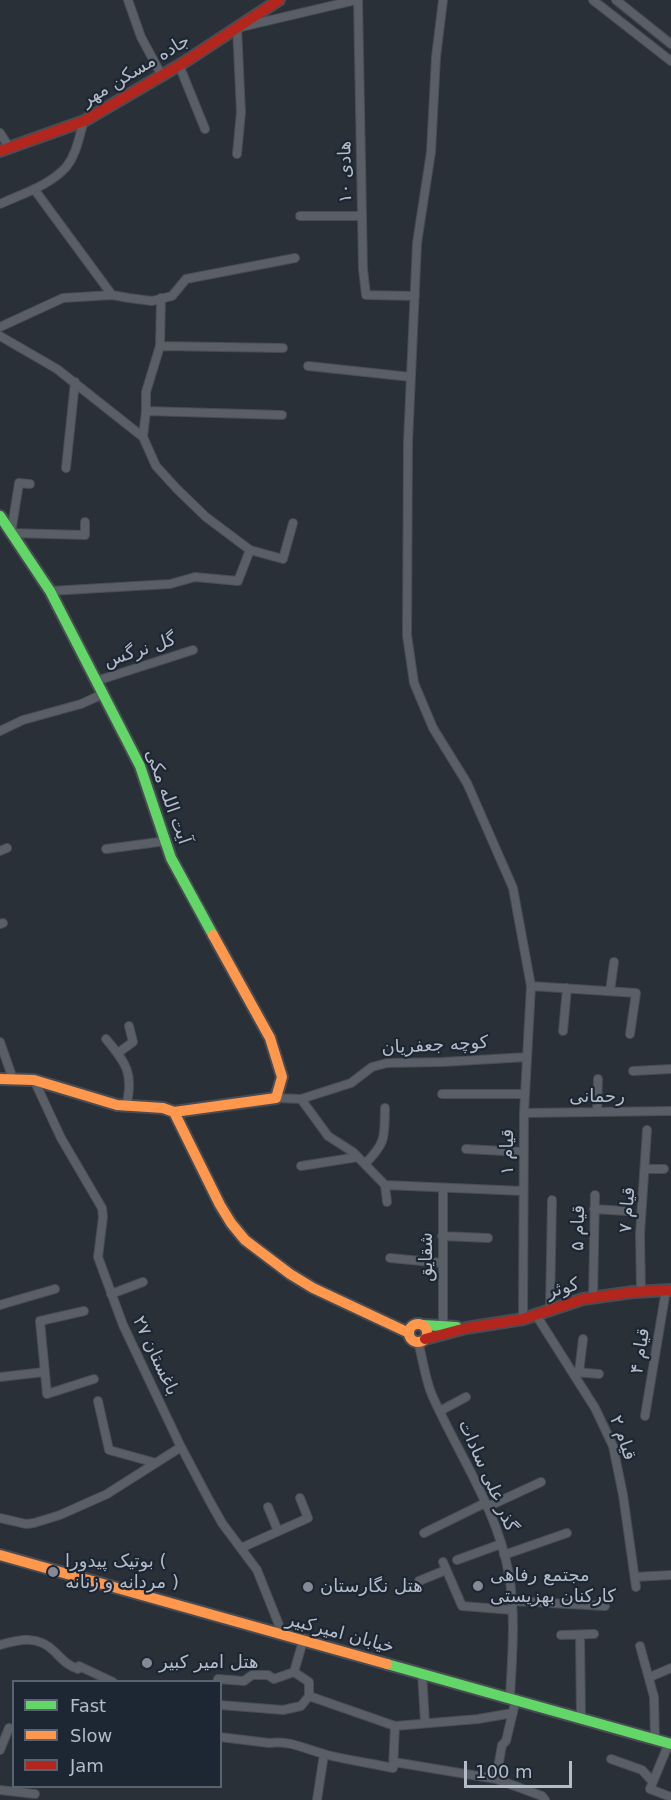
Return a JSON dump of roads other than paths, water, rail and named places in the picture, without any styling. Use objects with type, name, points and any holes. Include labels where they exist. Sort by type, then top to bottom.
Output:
[{"type":"main road","name":"جاده مسکن مهر","points":[[4,149],[84,121],[162,76],[279,0]]},
{"type":"main road","name":"آیت الله مکی","points":[[0,516],[50,591],[140,766],[171,858],[270,1038],[282,1077],[276,1098]]},
{"type":"main road","name":"کوچه جعفریان","points":[[0,1079],[34,1080],[126,1107],[164,1108],[174,1112],[276,1098]]},
{"type":"main road","points":[[174,1112],[220,1204],[240,1235],[296,1278],[408,1333],[410,1338],[422,1341],[466,1328]]},
{"type":"main road","name":"کوثر","points":[[466,1328],[523,1319],[593,1298],[669,1290]]},
{"type":"main road","points":[[380,1320],[466,1328]]},
{"type":"main road","points":[[408,1333],[411,1327],[420,1324]]},
{"type":"main road","points":[[420,1324],[426,1329],[427,1334],[422,1341]]},
{"type":"main road","name":"خیابان امیرکبیر","points":[[0,1555],[670,1744]]},
{"type":"street","points":[[128,0],[141,37],[162,76]]},
{"type":"street","points":[[237,154],[242,112],[237,28],[357,0]]},
{"type":"street","name":"هادی ۱۰","points":[[357,0],[363,268],[366,295],[415,296]]},
{"type":"street","name":"قیام ۱","points":[[443,0],[436,57],[431,153],[417,243],[408,441],[407,635],[414,683],[433,728],[479,807],[513,888],[531,986],[523,1152],[523,1319]]},
{"type":"street","points":[[593,0],[671,61]]},
{"type":"street","points":[[616,0],[671,44]]},
{"type":"street","points":[[179,65],[205,129]]},
{"type":"street","points":[[0,204],[34,189],[53,178],[66,166],[75,151],[84,121]]},
{"type":"street","points":[[0,133],[4,149]]},
{"type":"street","points":[[34,189],[112,295]]},
{"type":"street","points":[[300,216],[362,216]]},
{"type":"street","points":[[0,327],[63,298],[112,295],[152,301],[172,296],[186,279],[295,258]]},
{"type":"street","points":[[143,437],[146,392],[160,346],[161,298]]},
{"type":"street","points":[[0,336],[57,369],[143,437],[156,466],[177,489],[206,517],[250,550],[283,559],[293,523]]},
{"type":"street","points":[[160,346],[283,348]]},
{"type":"street","points":[[308,366],[411,378]]},
{"type":"street","points":[[66,468],[75,382]]},
{"type":"street","points":[[146,411],[282,415]]},
{"type":"street","points":[[30,484],[19,483],[11,533],[85,535],[86,522]]},
{"type":"street","points":[[50,591],[170,584],[195,577],[237,581],[250,550]]},
{"type":"street","name":"گل نرگس","points":[[96,681],[194,650]]},
{"type":"street","points":[[0,731],[23,720],[81,704],[103,694]]},
{"type":"street","points":[[106,849],[166,841]]},
{"type":"street","points":[[610,991],[614,962]]},
{"type":"street","points":[[531,986],[636,993],[630,1034]]},
{"type":"street","points":[[563,1031],[567,988]]},
{"type":"street","points":[[118,1053],[133,1041],[129,1026]]},
{"type":"street","points":[[106,1039],[118,1053],[126,1068],[130,1089],[126,1107]]},
{"type":"street","points":[[0,1041],[13,1079]]},
{"type":"street","name":"کوچه جعفریان","points":[[276,1098],[301,1099],[351,1083],[372,1067],[387,1063],[527,1058]]},
{"type":"street","points":[[633,1071],[671,1069]]},
{"type":"street","points":[[597,1112],[598,1079]]},
{"type":"street","name":"باغستان ۲۷","points":[[34,1080],[61,1138],[102,1208],[98,1257],[123,1325],[181,1446],[222,1524],[257,1570],[283,1635]]},
{"type":"street","points":[[442,1094],[525,1094]]},
{"type":"street","points":[[301,1099],[328,1136],[353,1152],[385,1185],[387,1202]]},
{"type":"street","points":[[365,1164],[378,1150],[384,1139],[385,1108]]},
{"type":"street","name":"رحمانی","points":[[524,1113],[671,1112]]},
{"type":"street","name":"قیام ۷","points":[[641,1292],[640,1234],[647,1130]]},
{"type":"street","points":[[466,1149],[523,1152]]},
{"type":"street","points":[[301,1166],[358,1157]]},
{"type":"street","points":[[645,1169],[663,1169]]},
{"type":"street","points":[[385,1185],[523,1191]]},
{"type":"street","name":"شقایق","points":[[443,1188],[443,1325]]},
{"type":"street","name":"قیام ۵","points":[[593,1298],[595,1195]]},
{"type":"street","points":[[550,1310],[552,1200]]},
{"type":"street","points":[[594,1209],[626,1211]]},
{"type":"street","points":[[442,1236],[488,1238]]},
{"type":"street","points":[[390,1258],[442,1263]]},
{"type":"street","points":[[111,1294],[143,1282]]},
{"type":"street","points":[[0,1305],[56,1289]]},
{"type":"street","name":"قیام ۴","points":[[645,1416],[669,1290]]},
{"type":"street","points":[[84,1311],[40,1321],[47,1394],[94,1379]]},
{"type":"street","name":"قیام ۲","points":[[537,1315],[576,1371],[613,1446],[623,1495],[636,1587]]},
{"type":"street","points":[[583,1339],[576,1371],[598,1374]]},
{"type":"street","name":"گذر علی سادات","points":[[422,1341],[431,1393],[480,1489],[501,1544],[509,1573],[512,1606],[513,1713],[506,1741],[502,1745],[496,1779]]},
{"type":"street","points":[[0,1377],[44,1372]]},
{"type":"street","points":[[440,1411],[466,1397]]},
{"type":"street","points":[[98,1401],[109,1450],[156,1463]]},
{"type":"street","points":[[0,1518],[26,1524],[41,1522],[91,1502],[134,1478],[181,1446]]},
{"type":"street","points":[[424,1533],[541,1482]]},
{"type":"street","points":[[241,1548],[308,1518],[300,1498]]},
{"type":"street","points":[[268,1507],[278,1531]]},
{"type":"street","points":[[504,1555],[567,1533]]},
{"type":"street","points":[[457,1560],[501,1544]]},
{"type":"street","points":[[418,1581],[444,1566],[462,1606],[605,1606]]},
{"type":"street","points":[[635,1577],[671,1575]]},
{"type":"street","points":[[561,1635],[594,1634]]},
{"type":"street","points":[[579,1635],[581,1718]]},
{"type":"street","points":[[0,1646],[19,1639],[44,1643],[70,1666],[78,1669],[79,1666],[109,1680]]},
{"type":"street","points":[[294,1672],[303,1641]]},
{"type":"street","points":[[640,1646],[656,1706],[655,1740]]},
{"type":"street","points":[[650,1677],[671,1668]]},
{"type":"street","points":[[218,1680],[244,1681],[255,1671],[274,1679],[294,1672]]},
{"type":"street","points":[[222,1705],[283,1710],[301,1706],[309,1696],[309,1682],[294,1672]]},
{"type":"street","points":[[422,1673],[425,1723]]},
{"type":"street","points":[[309,1696],[395,1726],[478,1719],[513,1713]]},
{"type":"street","points":[[0,1725],[11,1728],[0,1750]]},
{"type":"street","points":[[222,1737],[294,1744],[324,1754],[393,1768],[395,1726]]},
{"type":"street","points":[[652,1785],[670,1744]]},
{"type":"street","points":[[317,1800],[324,1754]]},
{"type":"street","points":[[611,1759],[642,1770],[658,1796],[671,1797]]},
{"type":"street","points":[[394,1762],[496,1779],[542,1796],[545,1800]]},
{"type":"street","points":[[0,1790],[35,1794]]},
{"type":"place","name":"بوتیک پیدورا ( مردانه و زنانه )","points":[[53,1572]]},
{"type":"place","name":"مجتمع رفاهی کارکنان بهزیستی","points":[[478,1586]]},
{"type":"place","name":"هتل نگارستان","points":[[308,1587]]},
{"type":"place","name":"هتل امیر کبیر","points":[[147,1663]]}]
